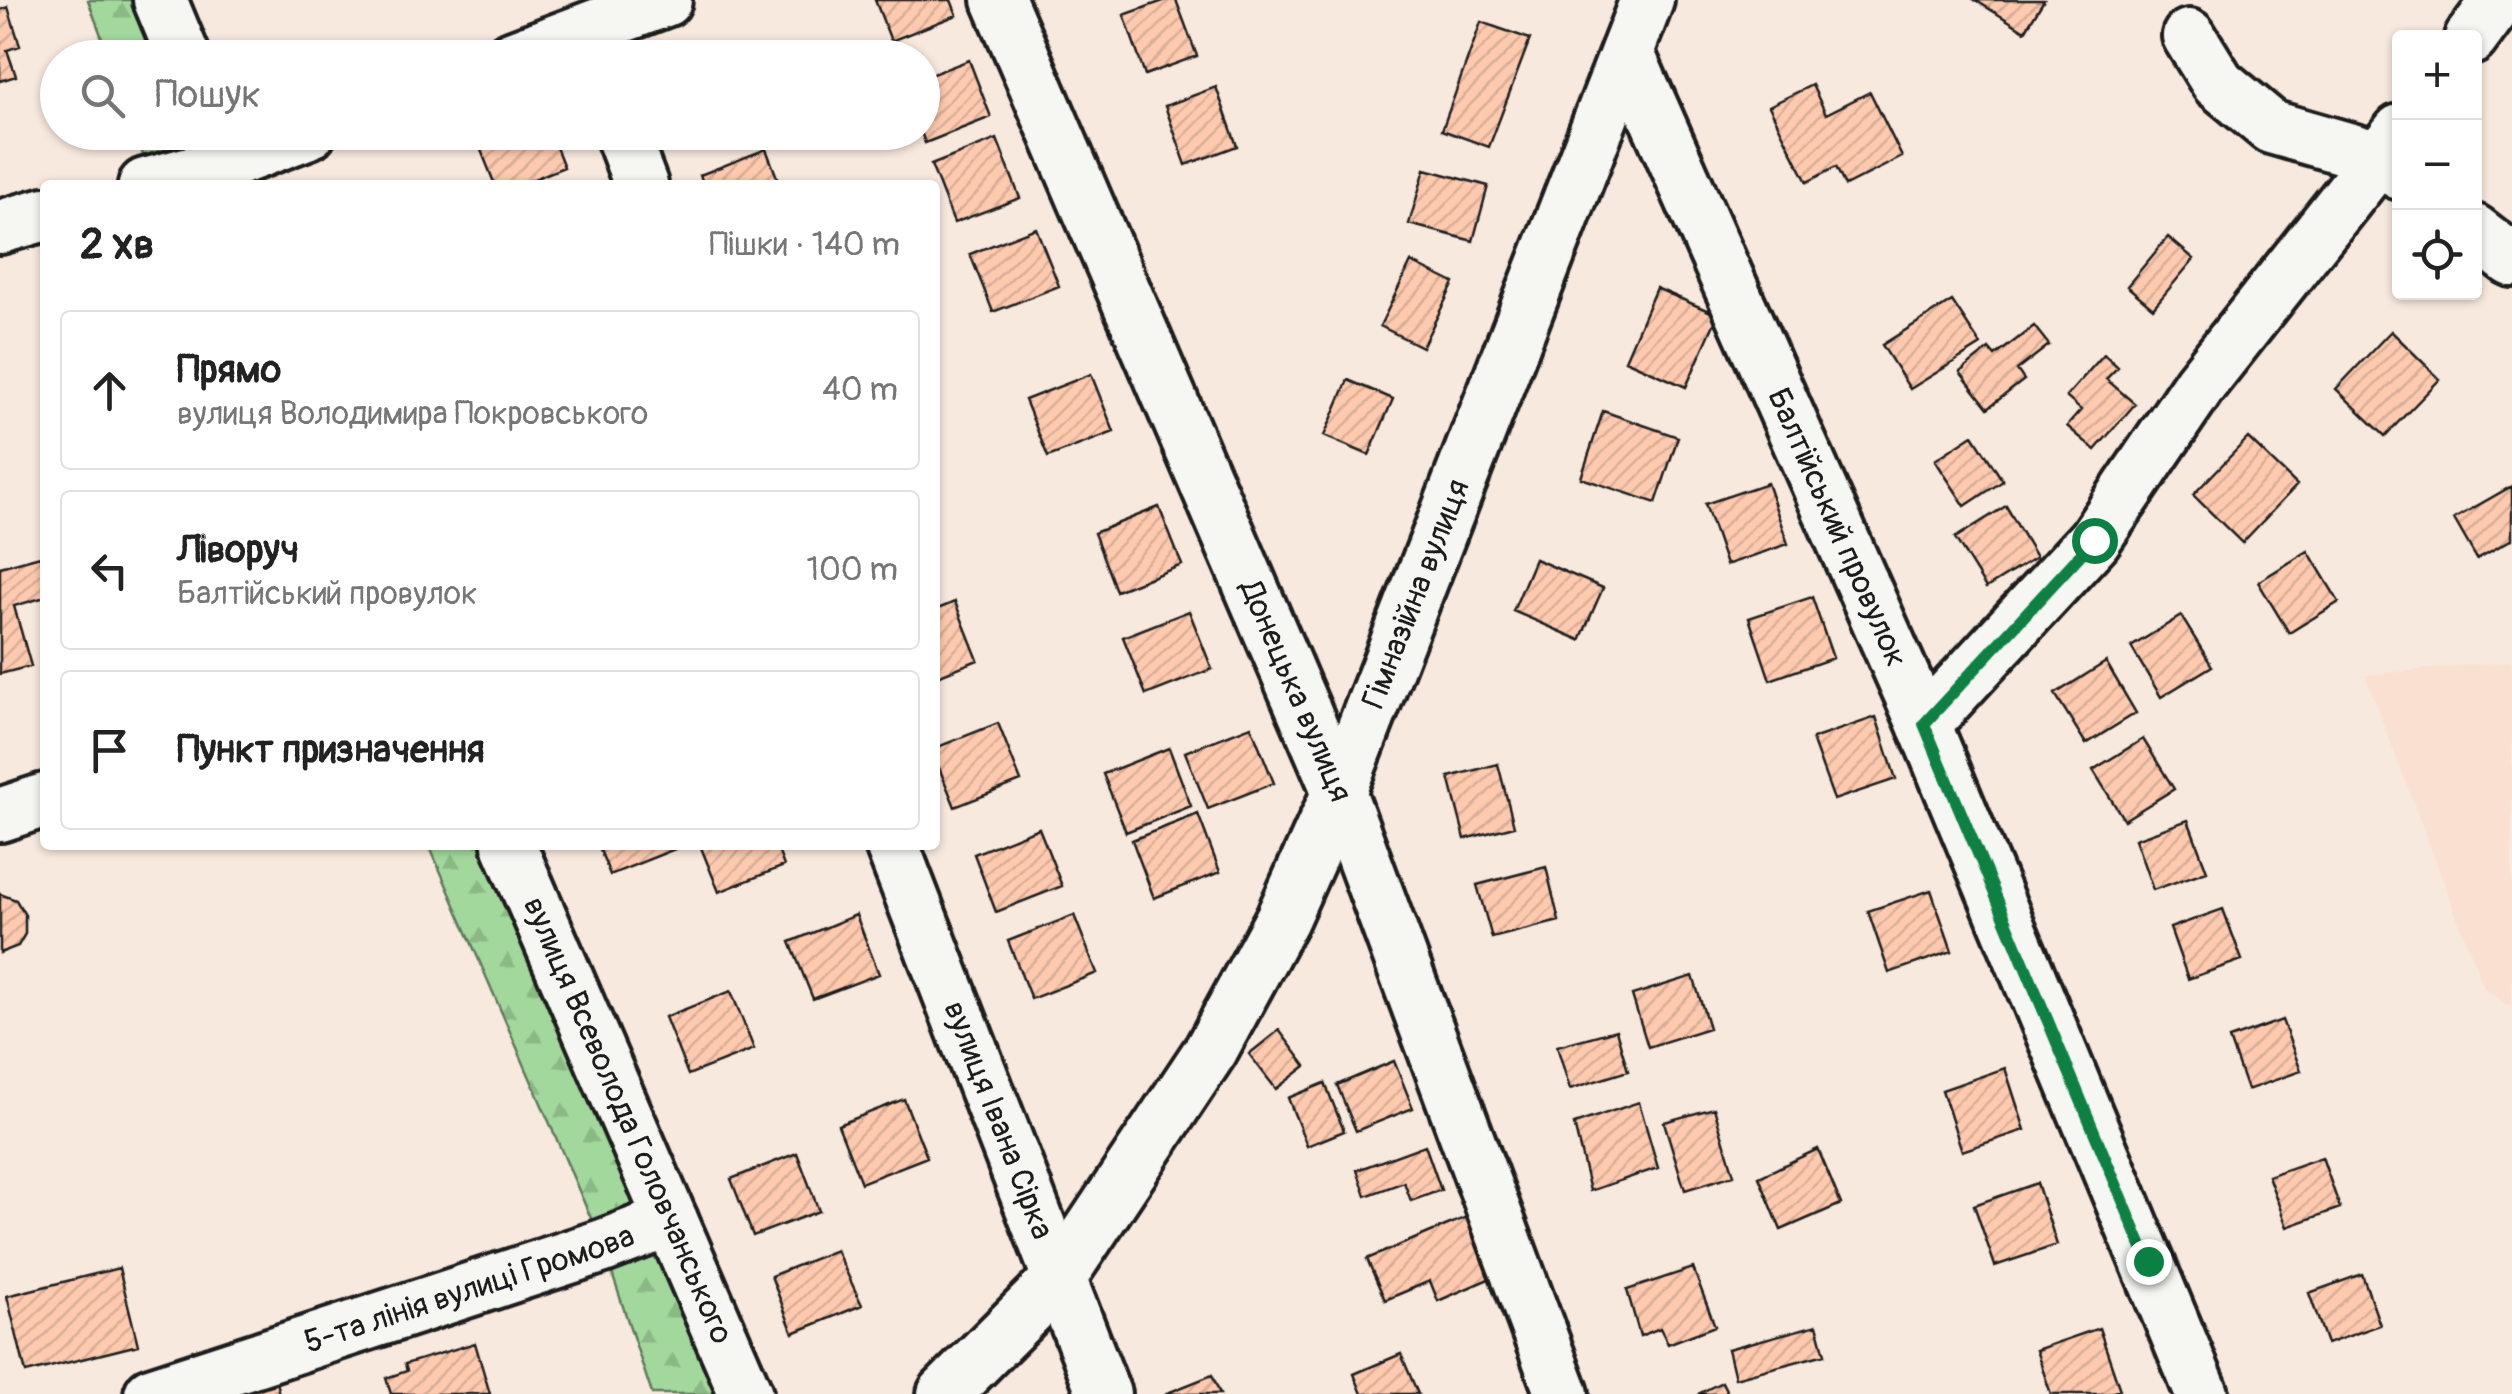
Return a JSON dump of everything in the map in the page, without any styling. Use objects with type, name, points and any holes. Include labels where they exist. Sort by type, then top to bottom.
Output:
[{"type":"street","points":[[160,0],[177,40]]},
{"type":"street","points":[[555,40],[665,0]]},
{"type":"street","name":"Донецька вулиця","points":[[999,0],[1339,792],[1562,1394]]},
{"type":"street","name":"Гімназійна вулиця","points":[[944,1394],[1058,1280],[1211,1050],[1282,918],[1339,792],[1648,0]]},
{"type":"street","points":[[2477,30],[2499,0]]},
{"type":"street","points":[[2189,36],[2218,84],[2270,127],[2392,154]]},
{"type":"street","name":"Балтійський провулок","points":[[1627,52],[1924,724],[2202,1394]]},
{"type":"street","points":[[161,180],[256,150]]},
{"type":"street","points":[[628,150],[639,180]]},
{"type":"street","points":[[1924,724],[2094,540],[2198,385],[2392,155]]},
{"type":"street","points":[[0,226],[40,215]]},
{"type":"street","points":[[2482,237],[2512,260]]},
{"type":"street","points":[[0,815],[40,802]]},
{"type":"street","name":"вулиця Всеволода Головчанського","points":[[512,850],[746,1394]]},
{"type":"street","name":"вулиця Івана Сірка","points":[[894,850],[1104,1394]]},
{"type":"street","name":"5-та лінія вулиці Громова","points":[[150,1394],[672,1220]]},
{"type":"shaded area","points":[[2512,661],[2512,1004],[2507,1005],[2484,988],[2365,675]]},
{"type":"green space","points":[[88,0],[160,0],[177,40],[103,40]]},
{"type":"green space","points":[[141,150],[222,150],[235,180],[152,180]]},
{"type":"green space","points":[[431,850],[511,850],[746,1394],[652,1394],[603,1246]]},
{"type":"building","points":[[875,0],[951,0],[957,15],[891,40]]},
{"type":"building","points":[[1176,0],[1197,56],[1145,75],[1124,15]]},
{"type":"building","points":[[1975,0],[2044,0],[2025,31]]},
{"type":"building","points":[[8,7],[20,46],[7,50],[16,76],[0,81],[0,10]]},
{"type":"building","points":[[1481,22],[1530,39],[1489,147],[1442,130]]},
{"type":"building","points":[[969,60],[991,117],[940,137],[940,71]]},
{"type":"building","points":[[1812,85],[1826,114],[1870,92],[1902,157],[1845,186],[1836,167],[1807,182],[1769,106]]},
{"type":"building","points":[[1216,87],[1237,146],[1186,165],[1165,106]]},
{"type":"building","points":[[997,139],[1020,198],[954,223],[931,165]]},
{"type":"building","points":[[481,150],[557,150],[564,167],[532,180],[493,180]]},
{"type":"building","points":[[766,150],[778,180],[702,180],[700,175]]},
{"type":"building","points":[[1425,169],[1488,186],[1473,241],[1409,224]]},
{"type":"building","points":[[1036,228],[1059,286],[993,312],[970,254]]},
{"type":"building","points":[[2168,237],[2194,259],[2153,308],[2127,286]]},
{"type":"building","points":[[1411,262],[1454,283],[1422,347],[1380,326]]},
{"type":"building","points":[[1656,288],[1718,315],[1686,387],[1625,360]]},
{"type":"building","points":[[1952,301],[1981,345],[1910,389],[1882,345]]},
{"type":"building","points":[[2034,326],[2049,345],[2017,370],[2024,380],[1988,408],[1960,372],[1989,349],[1995,356]]},
{"type":"building","points":[[2391,331],[2440,379],[2385,436],[2336,389]]},
{"type":"building","points":[[2104,354],[2118,367],[2106,379],[2135,404],[2095,450],[2067,426],[2081,410],[2066,397]]},
{"type":"building","points":[[1091,374],[1114,432],[1048,457],[1025,400]]},
{"type":"building","points":[[1348,380],[1393,399],[1369,455],[1324,436]]},
{"type":"building","points":[[1603,411],[1678,437],[1656,503],[1581,478]]},
{"type":"building","points":[[1973,435],[2003,481],[1965,506],[1935,460]]},
{"type":"building","points":[[2248,438],[2297,485],[2242,543],[2193,495]]},
{"type":"building","points":[[1767,483],[1788,544],[1726,565],[1705,504]]},
{"type":"building","points":[[2512,486],[2512,539],[2477,559],[2454,519]]},
{"type":"building","points":[[2006,506],[2036,557],[1986,588],[1955,538]]},
{"type":"building","points":[[1159,507],[1182,565],[1116,591],[1094,533]]},
{"type":"building","points":[[2308,551],[2339,602],[2289,633],[2258,582]]},
{"type":"building","points":[[40,556],[40,598],[14,606],[31,666],[0,674],[0,567]]},
{"type":"building","points":[[1535,559],[1603,588],[1580,640],[1513,611]]},
{"type":"building","points":[[1812,597],[1833,658],[1770,680],[1749,618]]},
{"type":"building","points":[[955,602],[978,660],[940,675],[940,608]]},
{"type":"building","points":[[1189,611],[1212,669],[1146,695],[1123,637]]},
{"type":"building","points":[[2181,616],[2212,666],[2161,697],[2131,647]]},
{"type":"building","points":[[2106,662],[2136,713],[2086,744],[2055,694]]},
{"type":"building","points":[[1876,717],[1896,779],[1834,800],[1812,739]]},
{"type":"building","points":[[998,723],[1021,781],[955,807],[940,770],[940,746]]},
{"type":"building","points":[[1251,726],[1274,783],[1208,809],[1185,752]]},
{"type":"building","points":[[2143,739],[2174,789],[2124,820],[2093,770]]},
{"type":"building","points":[[1169,748],[1191,806],[1126,832],[1103,774]]},
{"type":"building","points":[[1498,764],[1514,826],[1465,839],[1449,777]]},
{"type":"building","points":[[1198,814],[1220,872],[1154,898],[1132,840]]},
{"type":"building","points":[[2188,820],[2207,871],[2153,890],[2135,839]]},
{"type":"building","points":[[1039,828],[1062,886],[996,912],[974,854]]},
{"type":"building","points":[[600,850],[672,850],[610,875]]},
{"type":"building","points":[[702,850],[778,850],[784,866],[719,892]]},
{"type":"building","points":[[1546,867],[1559,921],[1492,938],[1477,885]]},
{"type":"building","points":[[1931,890],[1952,951],[1889,973],[1868,911]]},
{"type":"building","points":[[0,894],[16,900],[25,915],[25,934],[18,946],[0,953]]},
{"type":"building","points":[[2223,909],[2242,960],[2188,979],[2170,928]]},
{"type":"building","points":[[856,915],[879,974],[813,999],[790,942]]},
{"type":"building","points":[[1074,915],[1097,973],[1031,999],[1008,941]]},
{"type":"building","points":[[1693,976],[1709,1028],[1648,1047],[1632,995]]},
{"type":"building","points":[[731,991],[754,1049],[688,1075],[665,1017]]},
{"type":"building","points":[[2282,1020],[2301,1071],[2247,1090],[2229,1039]]},
{"type":"building","points":[[1279,1030],[1306,1066],[1276,1089],[1249,1054]]},
{"type":"building","points":[[1616,1030],[1628,1071],[1570,1089],[1557,1046]]},
{"type":"building","points":[[1394,1061],[1413,1108],[1356,1131],[1337,1085]]},
{"type":"building","points":[[2005,1068],[2025,1130],[1962,1151],[1942,1090]]},
{"type":"building","points":[[1325,1083],[1344,1131],[1307,1146],[1288,1098]]},
{"type":"building","points":[[904,1099],[927,1157],[861,1183],[838,1125]]},
{"type":"building","points":[[1639,1102],[1658,1168],[1590,1191],[1574,1124]]},
{"type":"building","points":[[1714,1108],[1734,1175],[1685,1190],[1664,1122]]},
{"type":"building","points":[[1425,1145],[1441,1190],[1411,1201],[1404,1182],[1366,1196],[1357,1170]]},
{"type":"building","points":[[1818,1149],[1841,1204],[1781,1230],[1759,1177]]},
{"type":"building","points":[[797,1153],[819,1211],[753,1236],[731,1179]]},
{"type":"building","points":[[2322,1157],[2340,1208],[2287,1227],[2268,1176]]},
{"type":"building","points":[[2037,1183],[2057,1245],[1995,1266],[1974,1205]]},
{"type":"building","points":[[1481,1211],[1507,1271],[1438,1301],[1430,1281],[1385,1300],[1367,1259]]},
{"type":"building","points":[[836,1250],[862,1305],[793,1333],[771,1276]]},
{"type":"building","points":[[119,1268],[138,1345],[26,1373],[7,1296]]},
{"type":"building","points":[[1693,1268],[1715,1326],[1668,1344],[1660,1328],[1640,1336],[1627,1290]]},
{"type":"building","points":[[2362,1274],[2380,1325],[2327,1344],[2309,1293]]},
{"type":"building","points":[[1817,1325],[1825,1354],[1735,1378],[1728,1349]]},
{"type":"building","points":[[2099,1328],[2120,1390],[2107,1394],[2051,1394],[2036,1350]]},
{"type":"building","points":[[475,1343],[490,1394],[391,1394],[386,1378],[407,1371],[405,1364]]},
{"type":"building","points":[[1401,1354],[1418,1394],[1362,1394],[1354,1374]]},
{"type":"building","points":[[273,1369],[279,1394],[232,1394]]},
{"type":"building","points":[[1212,1375],[1220,1394],[1165,1394]]},
{"type":"building","points":[[1722,1382],[1728,1394],[1698,1394]]},
{"type":"route","points":[[2094,540],[1924,724],[2148,1261]]}]
